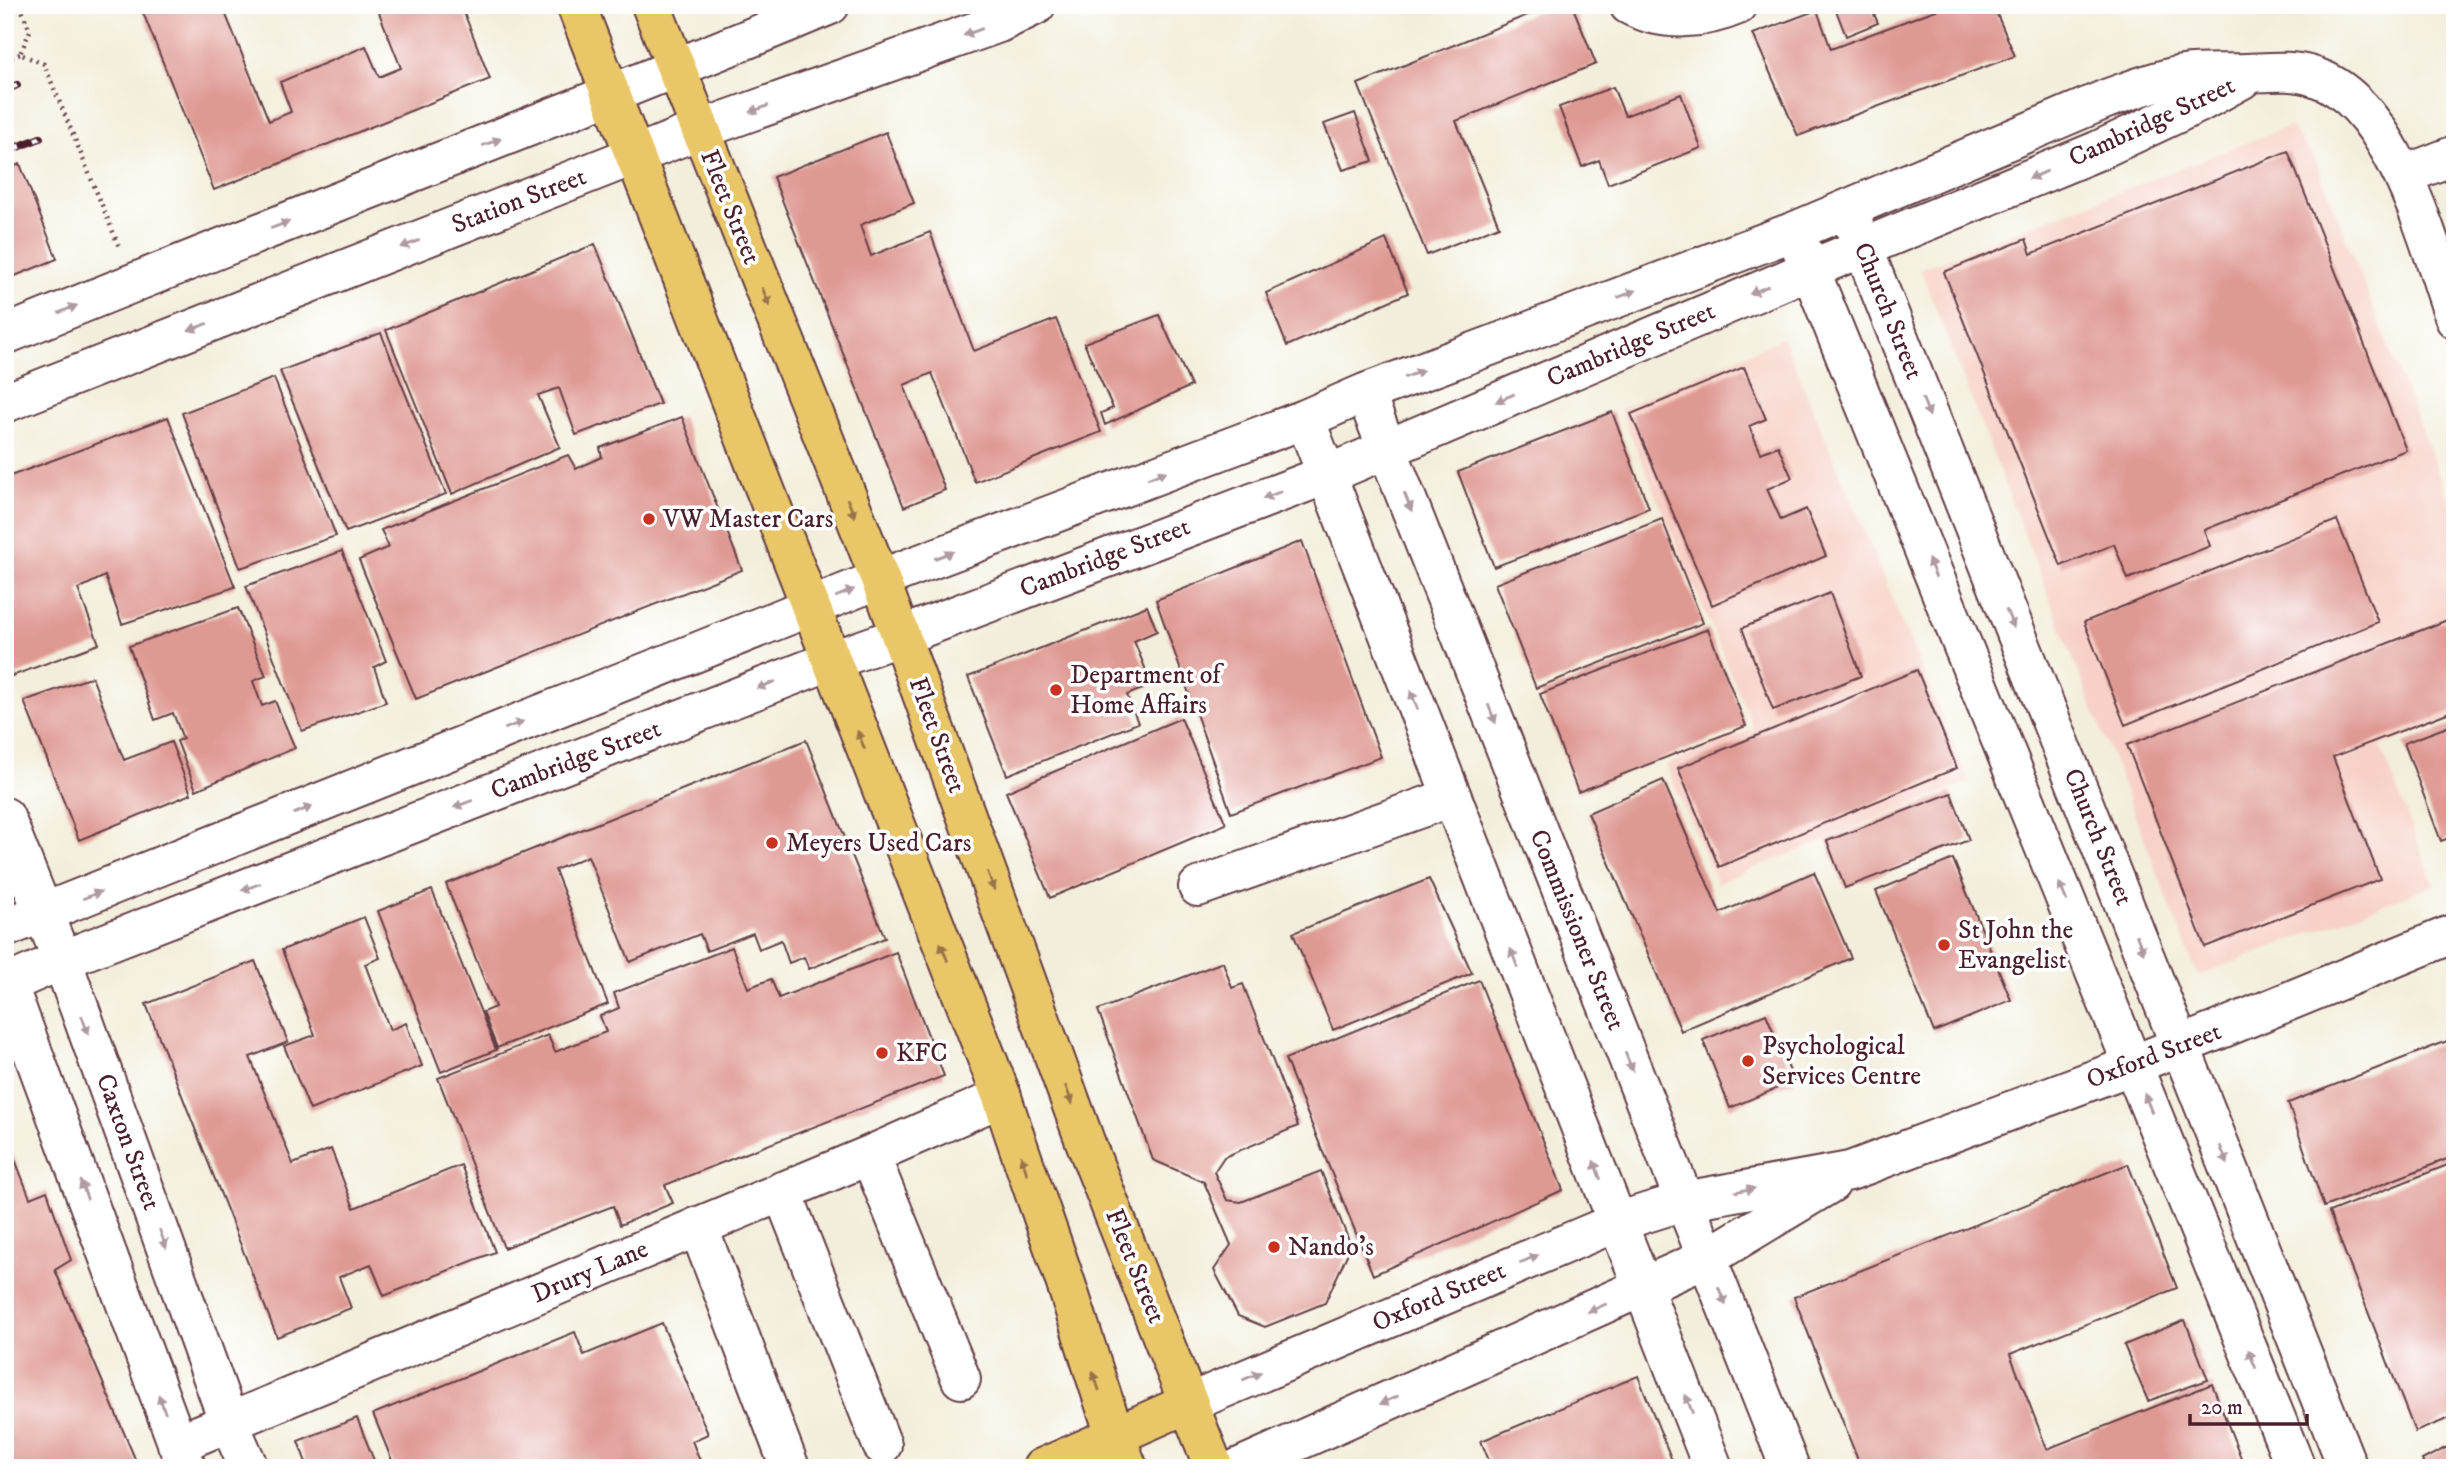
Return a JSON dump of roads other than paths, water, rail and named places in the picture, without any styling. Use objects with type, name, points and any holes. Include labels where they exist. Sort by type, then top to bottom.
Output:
[{"type":"main road","points":[[576,5],[613,94],[830,661],[1002,1097],[1121,1452]]},
{"type":"main road","name":"Fleet Street","points":[[651,5],[880,579],[1086,1144],[1214,1468]]},
{"type":"main road","name":"Oxford Street","points":[[1042,1468],[1121,1452],[1189,1402]]},
{"type":"street","points":[[5,335],[678,69],[830,5]]},
{"type":"street","name":"Station Street","points":[[5,403],[699,130],[999,23],[1036,5]]},
{"type":"street","points":[[1629,5],[1638,10],[1684,19],[1720,12],[1738,5]]},
{"type":"street","points":[[2254,73],[2282,70],[2316,77],[2343,91],[2372,121],[2404,175],[2455,319]]},
{"type":"street","name":"Cambridge Street","points":[[5,928],[880,579],[1795,231],[2144,85],[2185,75],[2254,73]]},
{"type":"street","name":"Cambridge Street","points":[[6,982],[830,661],[1326,475],[2097,151],[2197,104],[2254,73]]},
{"type":"street","points":[[2404,175],[2455,155]]},
{"type":"street","name":"Church Street","points":[[1847,207],[2348,1468]]},
{"type":"street","name":"Church Street","points":[[1795,231],[2296,1468]]},
{"type":"street","name":"Commissioner Street","points":[[1365,393],[1790,1468]]},
{"type":"street","points":[[1304,419],[1713,1468]]},
{"type":"street","points":[[1198,887],[1452,797]]},
{"type":"street","name":"Caxton Street","points":[[5,817],[62,961],[229,1423],[249,1468]]},
{"type":"street","name":"Oxford Street","points":[[1189,1402],[1617,1222],[1684,1200],[1850,1171],[2133,1065],[2455,933]]},
{"type":"street","points":[[6,982],[181,1456]]},
{"type":"street","name":"Drury Lane","points":[[181,1456],[229,1423],[870,1155],[1002,1097]]},
{"type":"street","points":[[870,1155],[961,1379]]},
{"type":"street","name":"Oxford Street","points":[[1238,1468],[1707,1258],[1850,1171]]},
{"type":"street","points":[[782,1191],[881,1445]]},
{"type":"street","points":[[698,1226],[790,1468]]},
{"type":"railway","points":[[5,90],[17,85]]},
{"type":"railway","points":[[5,152],[40,138]]},
{"type":"place","name":"VW Master Cars","points":[[649,519]]},
{"type":"place","name":"Department of Home Affairs","points":[[1056,690]]},
{"type":"place","name":"Meyers Used Cars","points":[[772,843]]},
{"type":"place","name":"St John the Evangelist","points":[[1944,945]]},
{"type":"place","name":"KFC","points":[[882,1053]]},
{"type":"place","name":"Psychological Services Centre","points":[[1748,1061]]},
{"type":"place","name":"Nando's","points":[[1274,1247]]}]
